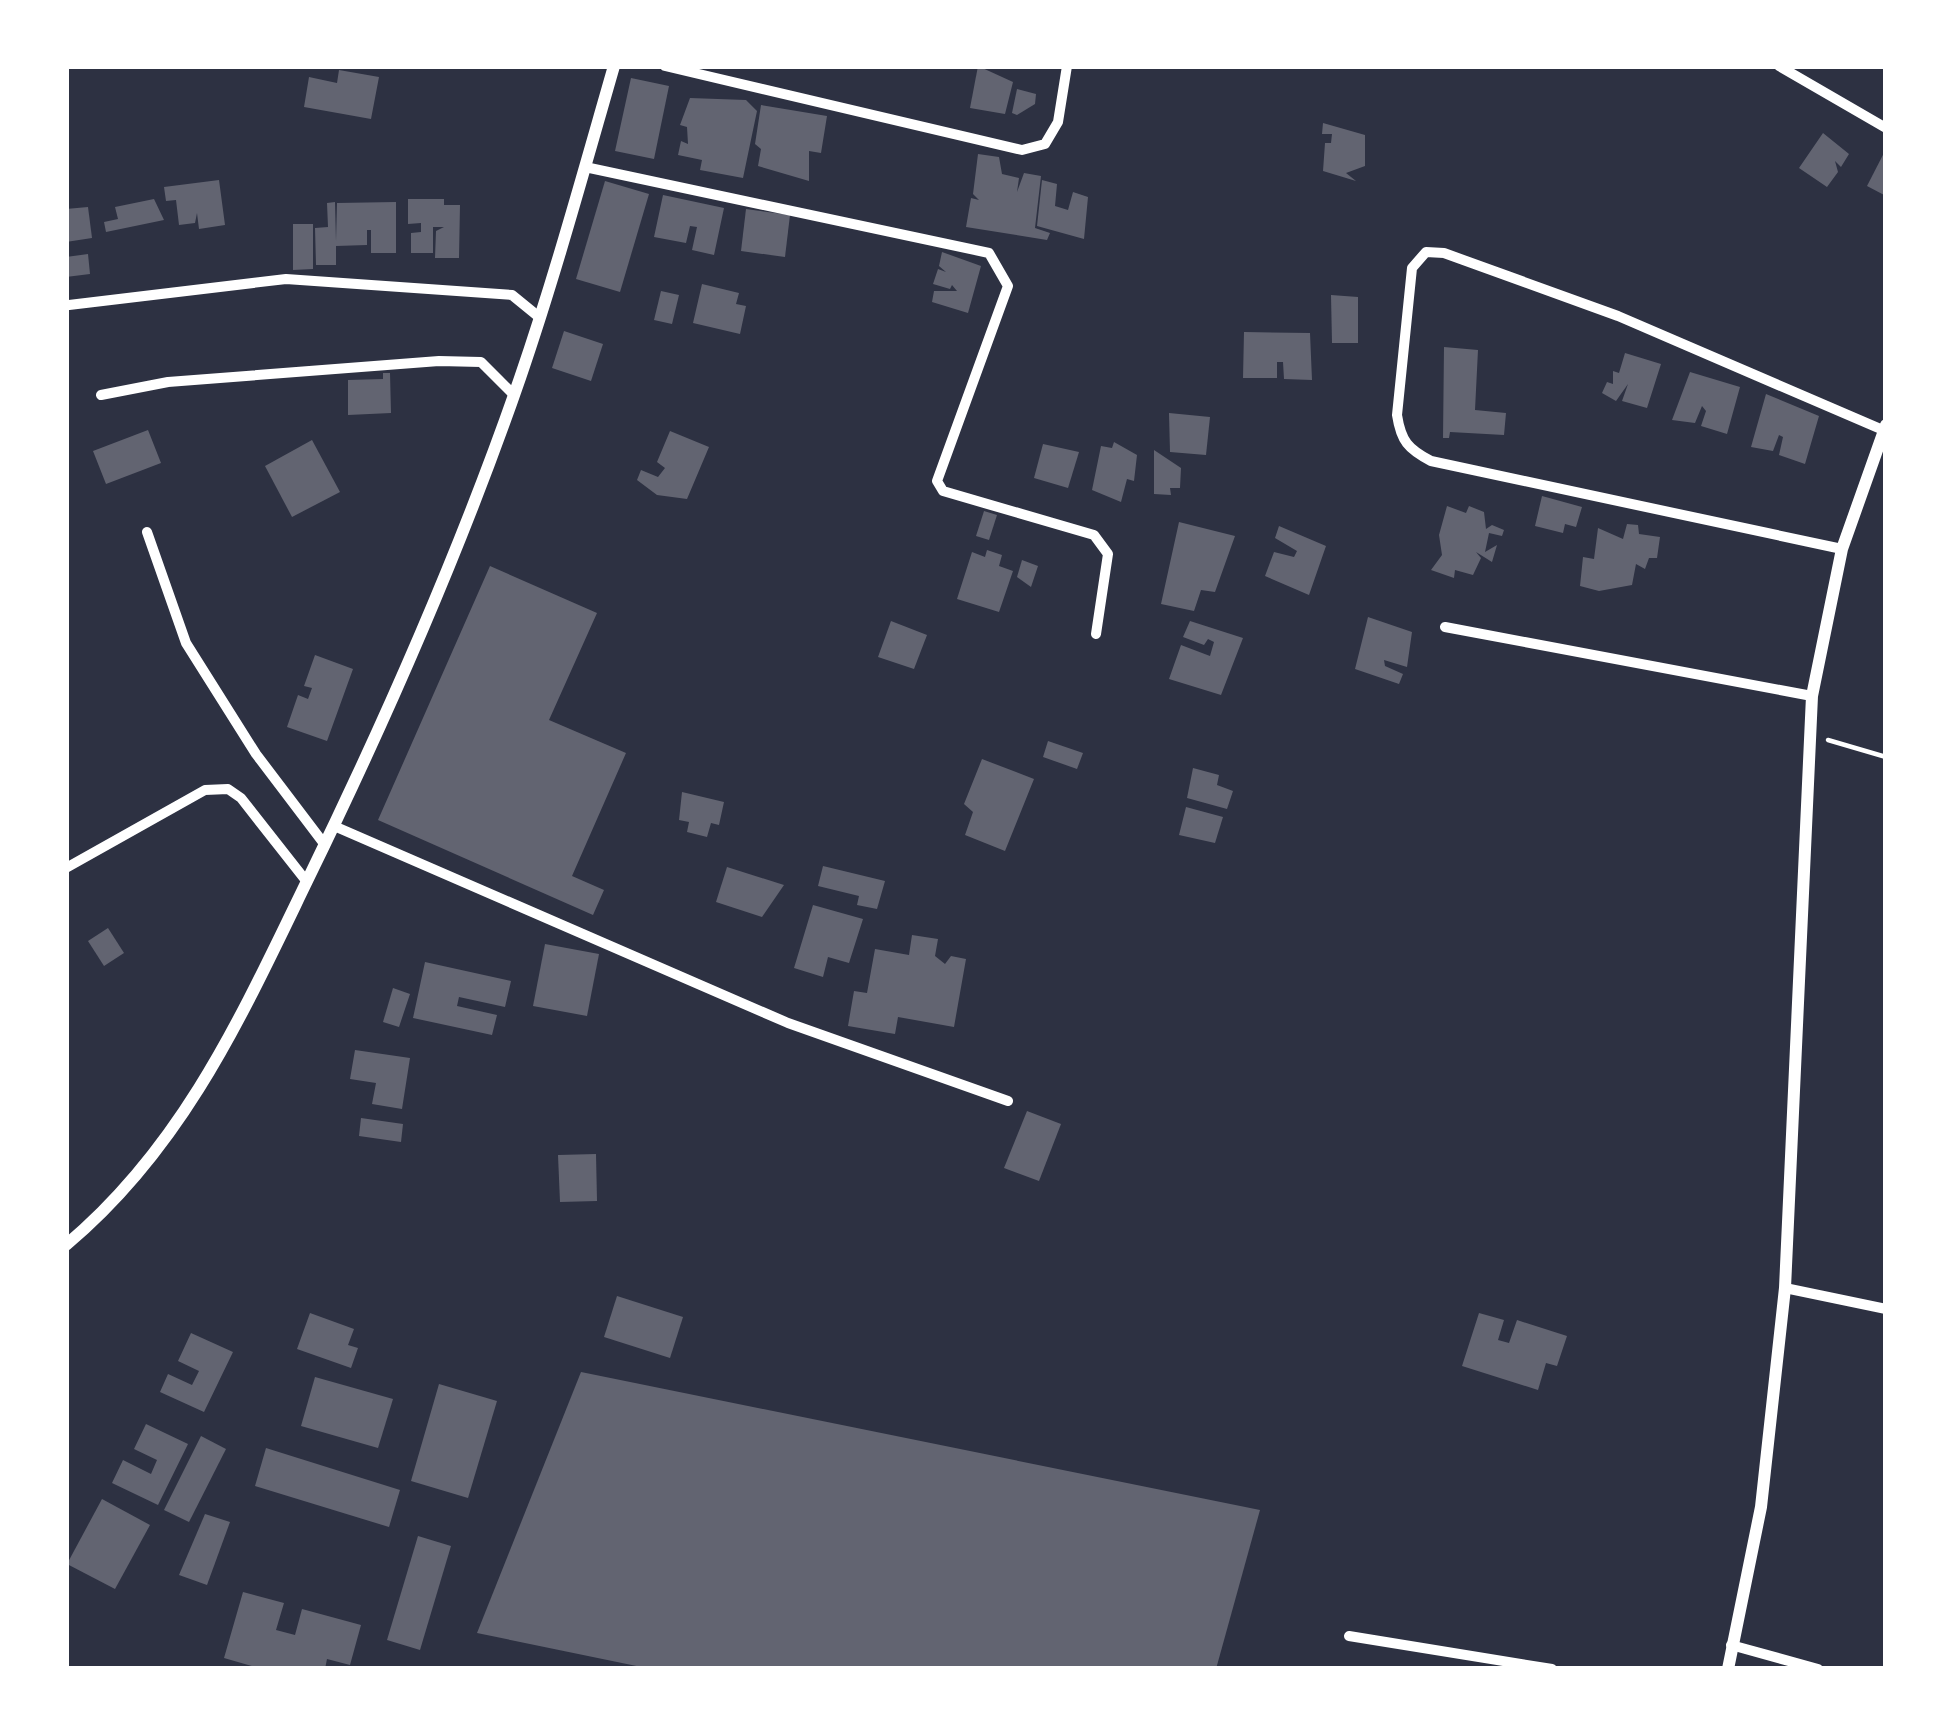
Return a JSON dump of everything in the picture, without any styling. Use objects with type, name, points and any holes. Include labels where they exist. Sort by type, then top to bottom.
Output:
[{"type":"street","points":[[66,1245],[140,1175],[194,1104],[334,826],[404,672],[514,395],[614,66]]},
{"type":"street","points":[[665,66],[1022,150],[1045,144],[1058,122],[1067,66]]},
{"type":"street","points":[[1779,66],[1886,128]]},
{"type":"street","points":[[585,167],[989,253],[1008,286],[937,481],[944,491],[1094,535],[1108,554],[1096,634]]},
{"type":"street","points":[[1728,1669],[1761,1507],[1785,1288],[1812,696],[1842,549],[1885,427],[1618,316],[1444,253],[1426,252],[1412,268],[1397,415],[1400,438],[1410,450],[1431,461],[1842,549]]},
{"type":"street","points":[[69,305],[286,279],[512,296],[539,317]]},
{"type":"street","points":[[101,395],[168,382],[439,361],[481,362],[514,395]]},
{"type":"street","points":[[147,532],[186,643],[256,754],[325,845]]},
{"type":"street","points":[[1445,628],[1812,696]]},
{"type":"street","points":[[66,868],[205,790],[228,789],[241,798],[307,882]]},
{"type":"street","points":[[334,826],[788,1023],[1008,1101]]},
{"type":"street","points":[[1785,1288],[1886,1309]]},
{"type":"street","points":[[1349,1636],[1552,1669]]},
{"type":"street","points":[[1731,1645],[1818,1669]]},
{"type":"path","points":[[1810,734],[1886,757]]},
{"type":"building","points":[[978,66],[1013,82],[1005,114],[970,108]]},
{"type":"building","points":[[339,70],[379,77],[371,119],[304,107],[309,77],[337,83]]},
{"type":"building","points":[[631,78],[669,86],[654,159],[615,151]]},
{"type":"building","points":[[1017,89],[1036,94],[1035,104],[1017,115],[1012,113]]},
{"type":"building","points":[[690,98],[746,100],[757,111],[743,178],[700,170],[702,160],[678,155],[681,141],[688,144],[687,127],[680,125]]},
{"type":"building","points":[[761,105],[827,116],[821,153],[809,151],[809,181],[758,166],[761,149],[755,144]]},
{"type":"building","points":[[1323,123],[1365,135],[1365,166],[1346,173],[1356,181],[1323,171],[1325,143],[1331,143],[1332,134],[1322,134]]},
{"type":"building","points":[[1823,133],[1849,154],[1841,167],[1835,161],[1838,172],[1827,187],[1799,168]]},
{"type":"building","points":[[1886,149],[1886,196],[1867,186]]},
{"type":"building","points":[[978,154],[999,157],[1002,174],[1019,178],[1017,192],[1024,173],[1041,176],[1035,228],[1050,233],[1047,240],[966,227],[971,198],[979,200],[973,194]]},
{"type":"building","points":[[219,180],[225,225],[199,229],[197,213],[195,223],[179,225],[176,200],[166,201],[164,187]]},
{"type":"building","points":[[1042,180],[1057,184],[1055,206],[1068,210],[1073,192],[1088,197],[1084,239],[1037,226]]},
{"type":"building","points":[[605,181],[649,194],[620,292],[576,279]]},
{"type":"building","points":[[663,195],[724,208],[714,255],[692,250],[697,227],[690,226],[686,243],[654,237]]},
{"type":"building","points":[[154,199],[164,220],[106,232],[104,222],[118,219],[115,207]]},
{"type":"building","points":[[408,199],[444,199],[444,205],[460,205],[459,258],[435,258],[436,231],[444,227],[433,227],[433,253],[411,253],[411,233],[421,232],[421,223],[408,224]]},
{"type":"building","points":[[335,202],[336,241],[337,203],[396,202],[396,253],[371,253],[371,230],[367,230],[367,245],[336,246],[336,265],[316,265],[315,228],[328,227],[327,203]]},
{"type":"building","points":[[88,207],[92,238],[66,242],[66,209]]},
{"type":"building","points":[[746,209],[790,215],[785,257],[741,251]]},
{"type":"building","points":[[293,224],[313,224],[313,269],[293,270]]},
{"type":"building","points":[[942,252],[981,266],[968,313],[932,302],[934,291],[957,291],[952,285],[950,289],[933,284],[938,269],[946,272],[939,266]]},
{"type":"building","points":[[88,254],[90,274],[66,277],[66,257]]},
{"type":"building","points":[[702,284],[739,293],[736,304],[746,306],[740,334],[693,323]]},
{"type":"building","points":[[661,291],[679,295],[672,324],[654,320]]},
{"type":"building","points":[[1331,295],[1358,297],[1358,343],[1332,343]]},
{"type":"building","points":[[564,331],[603,344],[591,381],[552,368]]},
{"type":"building","points":[[1244,332],[1310,333],[1312,380],[1284,379],[1283,362],[1277,362],[1277,378],[1243,378]]},
{"type":"building","points":[[1444,347],[1478,350],[1475,410],[1506,413],[1504,435],[1450,432],[1449,438],[1443,438]]},
{"type":"building","points":[[1625,353],[1661,364],[1647,408],[1622,401],[1628,384],[1616,401],[1602,393],[1607,382],[1613,384],[1613,371],[1619,373]]},
{"type":"building","points":[[1690,372],[1740,387],[1727,434],[1701,426],[1706,411],[1702,406],[1695,423],[1672,420]]},
{"type":"building","points":[[383,373],[390,373],[391,413],[348,415],[348,380],[383,379]]},
{"type":"building","points":[[1766,394],[1819,416],[1805,464],[1779,455],[1783,437],[1779,435],[1773,451],[1751,447]]},
{"type":"building","points":[[1169,413],[1210,417],[1206,455],[1170,452]]},
{"type":"building","points":[[148,430],[161,463],[106,484],[93,451]]},
{"type":"building","points":[[670,431],[709,447],[687,499],[657,495],[637,480],[641,470],[658,477],[665,468],[657,462]]},
{"type":"building","points":[[312,440],[340,492],[292,517],[265,466]]},
{"type":"building","points":[[1114,442],[1137,455],[1134,481],[1127,479],[1121,502],[1092,490],[1101,446],[1112,448]]},
{"type":"building","points":[[1043,444],[1079,452],[1068,488],[1034,478]]},
{"type":"building","points":[[1154,450],[1181,468],[1180,488],[1170,488],[1171,495],[1154,494]]},
{"type":"building","points":[[1542,496],[1582,507],[1576,527],[1565,524],[1563,533],[1535,526]]},
{"type":"building","points":[[1447,506],[1466,513],[1469,506],[1484,512],[1486,529],[1492,525],[1504,530],[1502,536],[1489,533],[1485,552],[1497,545],[1492,562],[1476,552],[1481,558],[1473,575],[1455,570],[1454,578],[1431,570],[1442,555],[1439,535]]},
{"type":"building","points":[[984,511],[997,515],[989,540],[976,536]]},
{"type":"building","points":[[1179,522],[1235,536],[1215,592],[1201,590],[1194,611],[1161,604]]},
{"type":"building","points":[[1627,524],[1638,525],[1639,534],[1660,537],[1657,558],[1649,558],[1645,569],[1636,564],[1632,585],[1599,591],[1580,586],[1583,557],[1594,559],[1598,528],[1623,539]]},
{"type":"building","points":[[1279,526],[1326,546],[1309,595],[1265,576],[1274,552],[1294,557],[1297,551],[1275,538]]},
{"type":"building","points":[[987,550],[1002,555],[999,566],[1013,571],[999,612],[957,599],[972,552],[985,557]]},
{"type":"building","points":[[1022,560],[1038,566],[1031,587],[1017,577]]},
{"type":"building","points":[[490,566],[597,613],[549,720],[626,753],[572,876],[604,890],[593,915],[378,820]]},
{"type":"building","points":[[1368,617],[1412,632],[1407,667],[1384,660],[1385,666],[1403,674],[1399,684],[1355,669]]},
{"type":"building","points":[[891,621],[927,635],[914,669],[878,657]]},
{"type":"building","points":[[1190,621],[1243,638],[1221,695],[1169,679],[1181,645],[1210,656],[1214,642],[1208,639],[1204,645],[1183,637]]},
{"type":"building","points":[[315,655],[353,669],[327,741],[287,727],[298,695],[308,699],[312,688],[304,686]]},
{"type":"building","points":[[1048,741],[1083,753],[1077,769],[1043,757]]},
{"type":"building","points":[[982,759],[1034,779],[1005,851],[965,835],[973,812],[964,804]]},
{"type":"building","points":[[1193,768],[1219,775],[1217,785],[1233,791],[1227,809],[1187,798]]},
{"type":"building","points":[[682,792],[724,802],[719,825],[711,823],[707,837],[687,832],[689,822],[679,820]]},
{"type":"building","points":[[1186,807],[1223,817],[1215,843],[1179,835]]},
{"type":"building","points":[[823,866],[885,881],[877,909],[857,905],[859,896],[818,886]]},
{"type":"building","points":[[727,867],[784,885],[762,917],[716,902]]},
{"type":"building","points":[[813,905],[863,919],[849,963],[828,957],[823,977],[794,968]]},
{"type":"building","points":[[108,928],[124,953],[104,966],[88,941]]},
{"type":"building","points":[[912,935],[938,939],[935,956],[945,964],[951,956],[966,959],[954,1027],[898,1017],[895,1034],[848,1026],[854,991],[867,993],[875,949],[909,955]]},
{"type":"building","points":[[545,944],[599,954],[587,1016],[533,1006]]},
{"type":"building","points":[[425,962],[511,981],[505,1007],[459,997],[457,1006],[497,1015],[492,1035],[413,1018]]},
{"type":"building","points":[[393,988],[410,994],[399,1027],[383,1022]]},
{"type":"building","points":[[355,1050],[410,1058],[402,1109],[372,1104],[376,1083],[350,1079]]},
{"type":"building","points":[[1027,1111],[1061,1124],[1039,1181],[1004,1168]]},
{"type":"building","points":[[361,1118],[403,1124],[401,1142],[359,1136]]},
{"type":"building","points":[[596,1154],[597,1201],[560,1202],[558,1155]]},
{"type":"building","points":[[617,1296],[683,1317],[670,1358],[604,1337]]},
{"type":"building","points":[[310,1313],[354,1329],[348,1345],[358,1348],[351,1368],[297,1349]]},
{"type":"building","points":[[1479,1313],[1504,1320],[1498,1340],[1509,1343],[1517,1320],[1567,1336],[1557,1366],[1546,1363],[1538,1390],[1462,1366]]},
{"type":"building","points":[[191,1333],[233,1352],[204,1412],[160,1392],[168,1374],[192,1385],[199,1371],[178,1361]]},
{"type":"building","points":[[581,1372],[1260,1510],[1216,1669],[651,1669],[477,1633]]},
{"type":"building","points":[[315,1377],[393,1399],[378,1448],[301,1426]]},
{"type":"building","points":[[439,1384],[497,1401],[468,1498],[411,1481]]},
{"type":"building","points":[[146,1424],[188,1444],[158,1505],[112,1483],[123,1460],[151,1474],[157,1460],[134,1449]]},
{"type":"building","points":[[201,1436],[226,1449],[189,1522],[164,1510]]},
{"type":"building","points":[[266,1448],[400,1490],[389,1527],[255,1486]]},
{"type":"building","points":[[102,1499],[150,1525],[115,1589],[67,1564]]},
{"type":"building","points":[[205,1514],[230,1522],[207,1585],[179,1575]]},
{"type":"building","points":[[418,1536],[451,1546],[420,1650],[387,1640]]},
{"type":"building","points":[[243,1592],[284,1603],[276,1630],[295,1635],[302,1609],[361,1625],[350,1665],[327,1659],[325,1669],[262,1669],[224,1658]]}]
